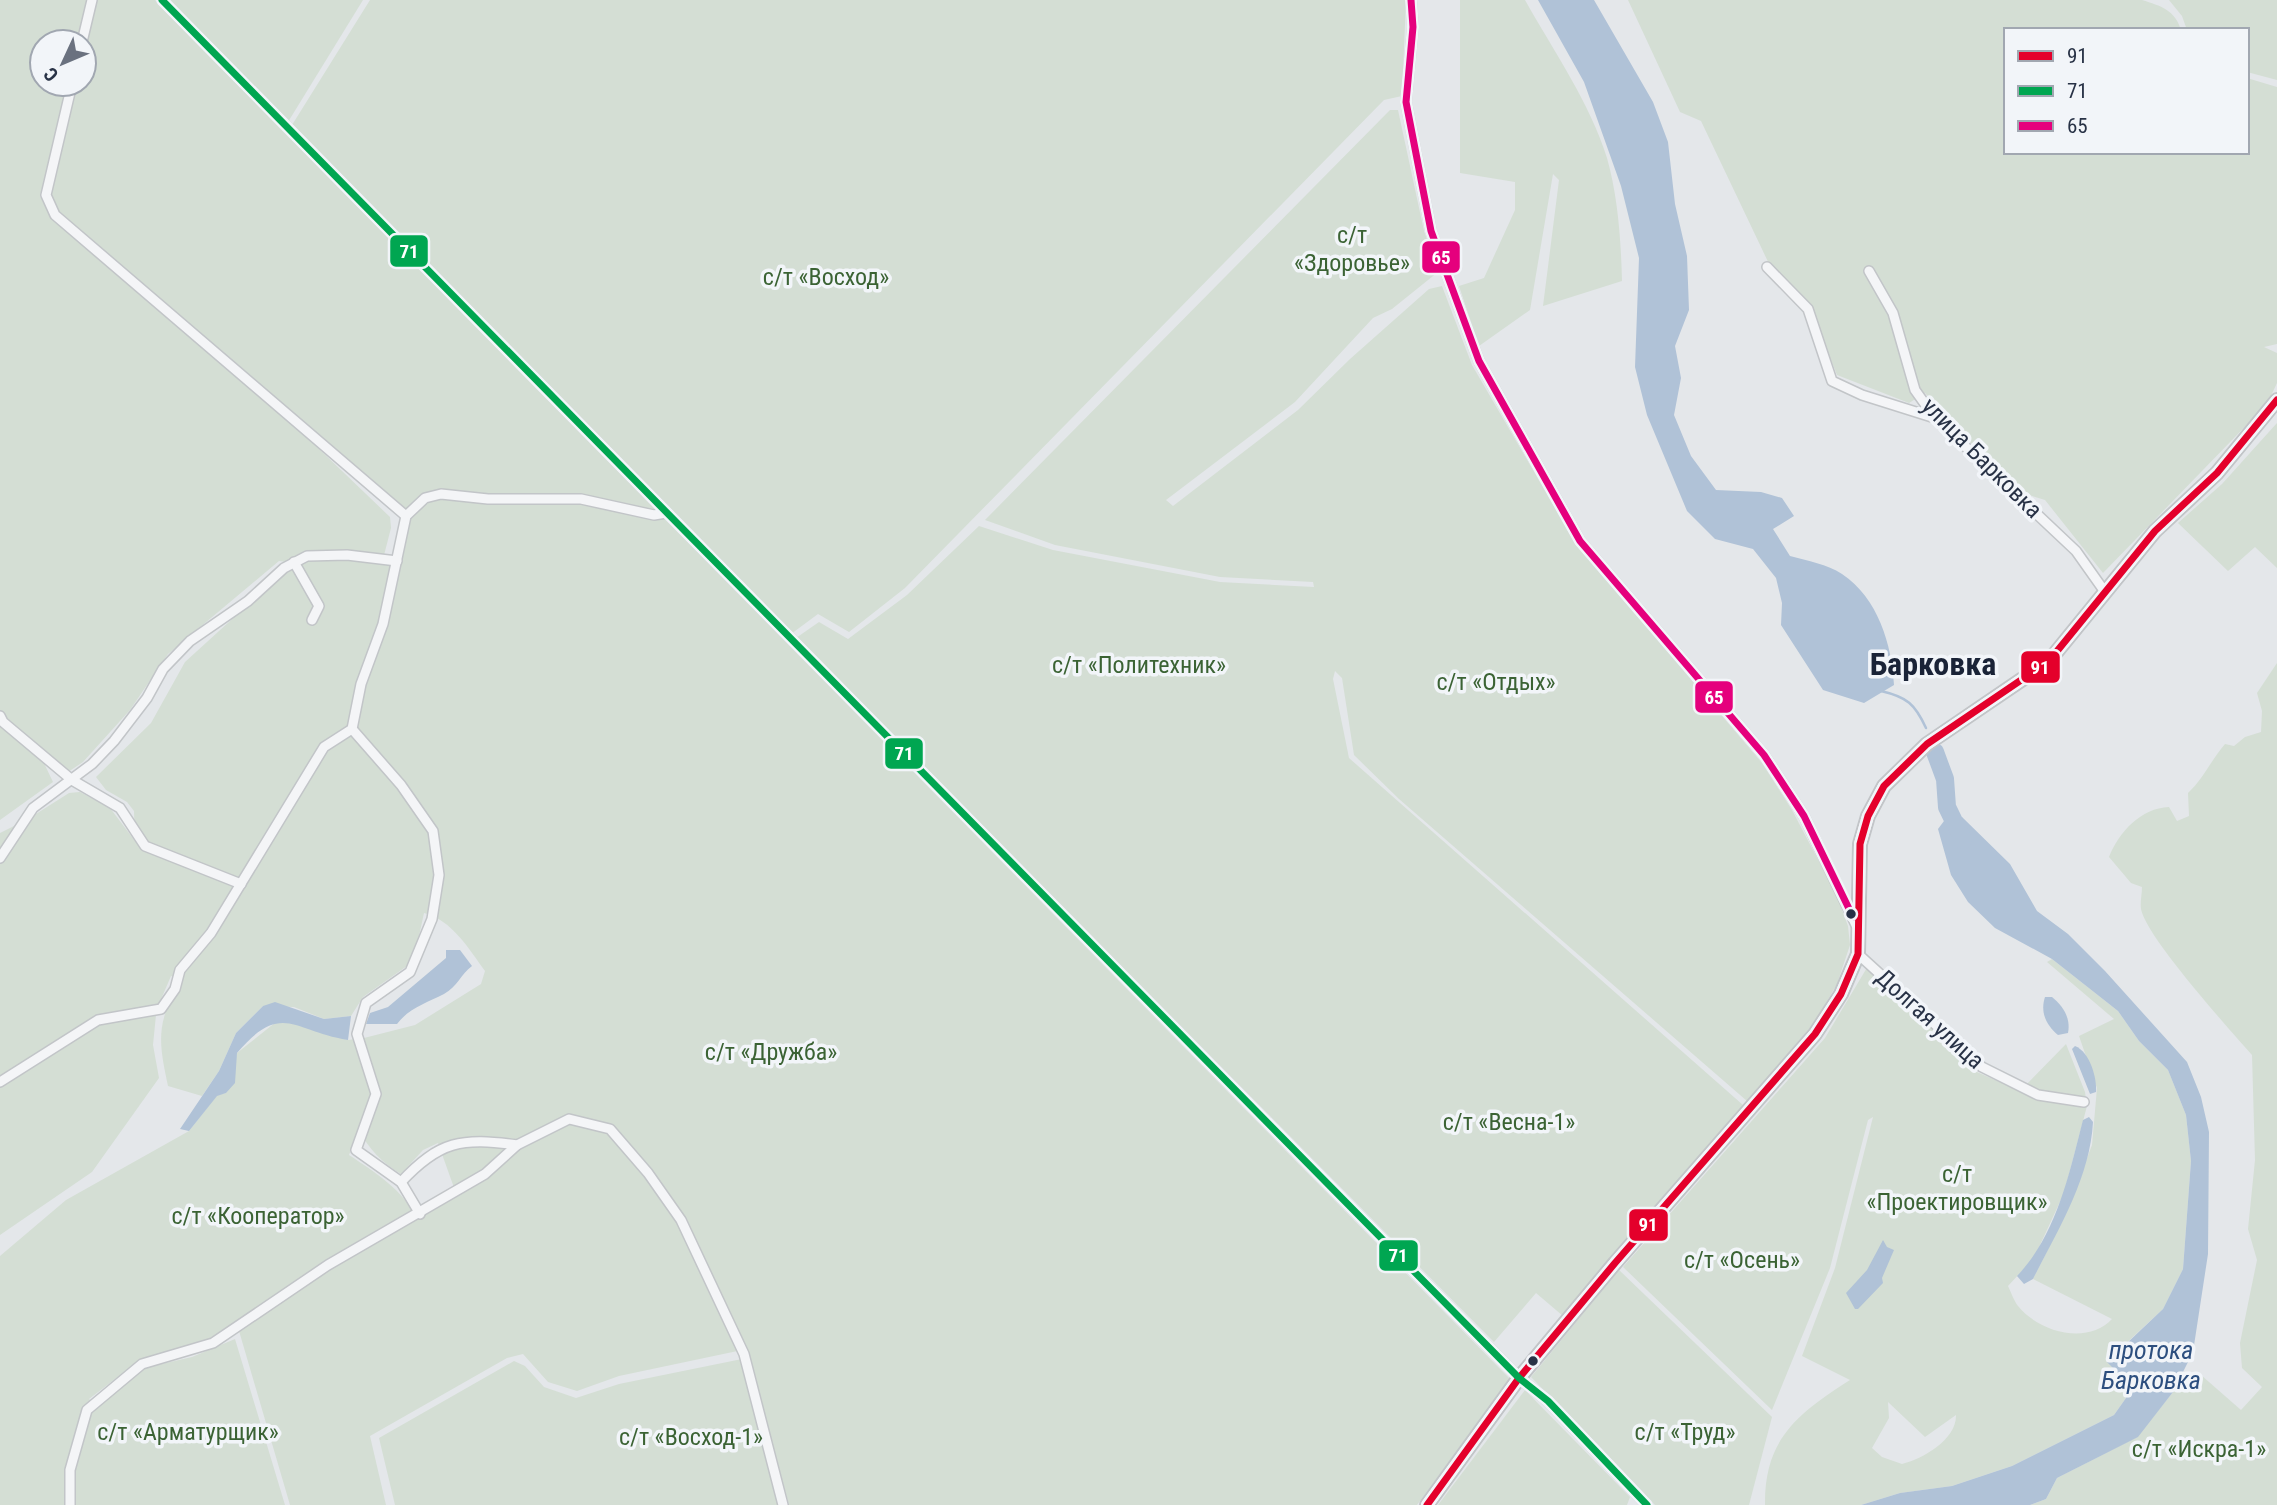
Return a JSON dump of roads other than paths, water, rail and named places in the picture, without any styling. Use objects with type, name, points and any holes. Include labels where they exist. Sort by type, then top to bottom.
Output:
[{"type":"main road","points":[[1427,1505],[1518,1378],[1623,1253],[1815,1034],[1841,994],[1858,954],[1861,935],[1860,844],[1868,816],[1884,786],[1927,744],[2049,661],[2155,531],[2217,473],[2277,400]]},
{"type":"street","points":[[85,28],[92,0]]},
{"type":"street","points":[[162,0],[1518,1378],[1548,1401],[1647,1505]]},
{"type":"street","points":[[1411,0],[1413,27],[1406,102],[1431,231],[1479,361],[1580,541],[1764,755],[1791,795],[1833,872],[1861,935]]},
{"type":"street","points":[[69,98],[46,195],[55,215],[406,516]]},
{"type":"street","points":[[1767,267],[1808,309],[1832,381],[1862,395],[1935,418]]},
{"type":"street","name":"улица Барковка","points":[[1869,271],[1893,313],[1915,390],[1935,418],[2076,551],[2105,592]]},
{"type":"street","points":[[0,1082],[98,1020],[161,1009],[176,989],[180,970],[211,933],[324,747],[352,729],[361,684],[383,624],[406,516],[425,498],[441,494],[488,499],[581,499],[654,515],[666,513]]},
{"type":"street","points":[[0,858],[33,808],[72,780],[114,741],[147,698],[163,669],[190,641],[248,601],[294,562],[307,556],[347,555],[397,561]]},
{"type":"street","points":[[294,562],[319,606],[312,620]]},
{"type":"street","points":[[1,721],[72,780],[120,808],[145,846],[241,884]]},
{"type":"street","points":[[352,729],[401,785],[433,831],[439,875],[432,919],[422,950],[410,972],[366,1003],[357,1034],[376,1094],[356,1150],[401,1182],[420,1213]]},
{"type":"street","name":"Долгая улица","points":[[1858,954],[1982,1067],[2038,1095],[2084,1101]]},
{"type":"street","points":[[70,1505],[70,1470],[87,1410],[142,1364],[214,1343],[328,1265],[485,1174],[517,1145],[569,1119],[610,1129],[648,1173],[681,1220],[744,1354],[783,1505]]},
{"type":"street","points":[[401,1182],[432,1151],[452,1144],[488,1140],[517,1145]]},
{"type":"water","points":[[1538,0],[1594,0],[1653,102],[1668,142],[1675,204],[1687,256],[1689,310],[1675,346],[1681,378],[1674,415],[1691,456],[1716,490],[1761,492],[1782,498],[1794,516],[1773,529],[1790,556],[1817,563],[1842,574],[1865,596],[1874,609],[1890,654],[1894,685],[1864,703],[1823,690],[1781,625],[1782,603],[1776,578],[1753,549],[1715,539],[1687,511],[1647,415],[1635,367],[1639,258],[1621,186],[1584,82]]},
{"type":"water","name":"протока Барковка","points":[[1962,817],[2010,864],[2037,911],[2068,934],[2105,971],[2187,1062],[2201,1097],[2209,1132],[2208,1254],[2193,1352],[2173,1392],[2138,1437],[2057,1478],[2046,1499],[2030,1505],[1861,1505],[1900,1493],[1952,1486],[2012,1466],[2114,1415],[2126,1398],[2121,1376],[2107,1362],[2163,1309],[2183,1269],[2191,1161],[2186,1115],[2168,1070],[2139,1041],[2118,1011],[2052,959],[1995,928],[1968,902],[1951,875],[1938,829],[1944,821]]},
{"type":"water","points":[[446,950],[460,950],[472,966],[452,988],[413,1009],[397,1024],[366,1024],[370,1013],[388,1007],[446,958]]},
{"type":"water","points":[[2045,997],[2052,997],[2063,1008],[2068,1022],[2068,1033],[2058,1035],[2047,1023],[2043,1008]]},
{"type":"water","points":[[275,1002],[324,1019],[351,1016],[348,1040],[289,1024],[278,1023],[266,1027],[237,1053],[235,1083],[226,1093],[217,1096],[189,1131],[180,1129],[219,1071],[236,1033],[263,1006]]},
{"type":"water","points":[[2075,1046],[2085,1054],[2092,1066],[2096,1092],[2090,1094],[2072,1049]]},
{"type":"water","points":[[2089,1117],[2093,1122],[2091,1143],[2079,1183],[2033,1279],[2024,1284],[2017,1276],[2031,1259],[2052,1222],[2067,1182],[2083,1120]]},
{"type":"water","points":[[1883,1240],[1887,1247],[1894,1250],[1882,1278],[1883,1283],[1855,1309],[1846,1293],[1867,1270]]},
{"type":"waterway","points":[[1881,691],[1909,703],[1926,728]]},
{"type":"waterway","points":[[1935,752],[1945,779],[1947,807],[1963,840]]},
{"type":"district","name":"Барковка","points":[[1933,664]]},
{"type":"park label","name":"с/т «Здоровье»","points":[[1352,249]]},
{"type":"park label","name":"с/т «Восход»","points":[[826,277]]},
{"type":"park label","name":"с/т «Политехник»","points":[[1139,665]]},
{"type":"park label","name":"с/т «Отдых»","points":[[1496,682]]},
{"type":"park label","name":"с/т «Дружба»","points":[[771,1052]]},
{"type":"park label","name":"с/т «Весна-1»","points":[[1509,1122]]},
{"type":"park label","name":"с/т «Проектировщик»","points":[[1957,1188]]},
{"type":"park label","name":"с/т «Кооператор»","points":[[258,1216]]},
{"type":"park label","name":"с/т «Осень»","points":[[1742,1260]]},
{"type":"park label","name":"с/т «Арматурщик»","points":[[188,1432]]},
{"type":"park label","name":"с/т «Труд»","points":[[1685,1432]]},
{"type":"park label","name":"с/т «Восход-1»","points":[[691,1437]]},
{"type":"park label","name":"с/т «Искра-1»","points":[[2199,1449]]}]
